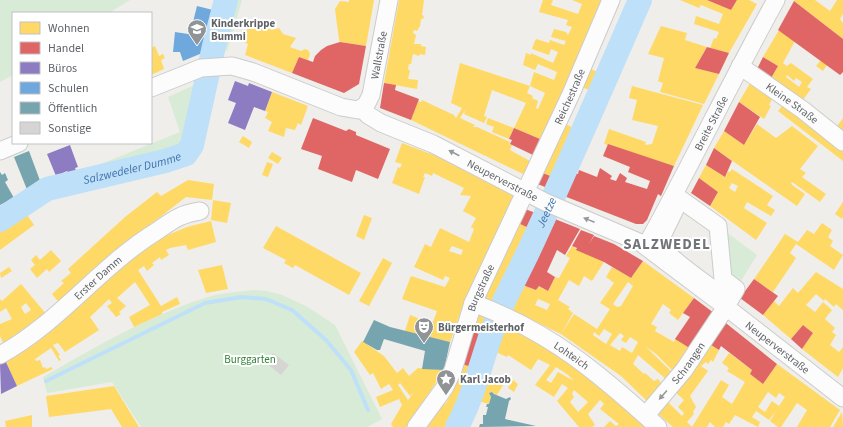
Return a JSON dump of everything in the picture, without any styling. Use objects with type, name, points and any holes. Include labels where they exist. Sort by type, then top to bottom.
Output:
[{"type":"street","name":"Wallstraße","points":[[362,108],[369,101],[371,95],[389,0]]},
{"type":"street","name":"Reichestraße","points":[[526,191],[571,94],[611,0]]},
{"type":"street","name":"Breite Straße","points":[[646,246],[676,193],[740,66],[776,0]]},
{"type":"street","points":[[152,88],[201,68],[232,66],[253,72],[347,109],[358,110],[362,108]]},
{"type":"street","name":"Kleine Straße","points":[[740,66],[797,105],[843,142]]},
{"type":"street","name":"Neuperverstraße","points":[[362,108],[368,115],[381,123],[446,150],[551,204],[621,233],[646,246],[843,397]]},
{"type":"street","points":[[0,151],[17,144]]},
{"type":"street","name":"Burgstraße","points":[[416,427],[448,382],[473,303],[526,191]]},
{"type":"street","points":[[680,200],[718,226],[723,279],[736,289],[729,301],[665,251],[662,245],[661,238],[680,200]]},
{"type":"street","name":"Erster Damm","points":[[0,355],[36,332],[134,245],[184,214],[200,211]]},
{"type":"street","name":"Lohteich","points":[[473,303],[501,313],[546,337],[578,358],[658,427]]},
{"type":"street","name":"Schrangen","points":[[646,416],[684,370],[726,307]]},
{"type":"green space","points":[[0,0],[130,0],[111,12],[12,12],[12,76],[0,82]]},
{"type":"green space","points":[[220,0],[242,0],[227,51],[210,45]]},
{"type":"green space","points":[[210,81],[200,145],[188,160],[88,185],[81,172],[180,132],[168,97],[192,86]]},
{"type":"green space","points":[[718,226],[757,255],[736,289],[723,279]]},
{"type":"green space","name":"Burggarten","points":[[253,290],[267,291],[282,295],[306,306],[335,325],[382,419],[367,427],[141,427],[112,382],[47,393],[43,377],[81,355],[141,324],[181,306],[214,295]]},
{"type":"building: Wohnen","points":[[349,0],[374,0],[366,46],[340,42],[339,40],[335,9],[340,1],[349,2]]},
{"type":"building: Wohnen","points":[[399,0],[424,0],[422,15],[424,16],[423,19],[421,19],[420,26],[417,31],[414,30],[413,33],[416,35],[414,44],[421,44],[421,46],[426,47],[425,55],[420,54],[419,56],[413,54],[411,64],[409,64],[408,69],[410,71],[408,79],[418,80],[417,89],[384,83]]},
{"type":"building: Wohnen","points":[[543,0],[553,0],[551,5],[578,14],[582,4],[572,0],[601,0],[560,99],[540,139],[514,128],[526,103],[492,90],[484,116],[487,117],[484,123],[464,114],[466,109],[460,118],[475,125],[473,127],[477,127],[510,142],[509,144],[512,145],[510,150],[530,161],[525,175],[411,120],[418,101],[421,102],[422,100],[454,115],[456,118],[462,108],[451,103],[460,63],[530,86],[534,72],[554,80],[557,72],[538,64],[535,70],[523,65],[526,53],[531,55],[531,53],[553,63],[558,52],[551,49],[549,55],[532,49],[536,39],[549,43],[550,40],[564,45],[566,41],[551,37],[554,29],[566,32],[568,35],[572,27],[566,25],[568,20],[539,12]],"holes":[[[530,86],[545,93],[538,109],[536,108],[538,101],[527,93]]]},
{"type":"building: Wohnen","points":[[680,0],[707,0],[731,10],[737,0],[749,0],[757,4],[729,53],[710,48],[714,38],[716,39],[719,32],[694,24],[696,16],[719,24],[723,14],[701,5],[699,8]]},
{"type":"building: Wohnen","points":[[793,0],[815,0],[830,11],[837,0],[843,0],[843,14],[840,19],[843,23],[843,39]]},
{"type":"building: Wohnen","points":[[250,19],[270,24],[269,29],[272,30],[279,28],[283,34],[296,38],[290,47],[301,51],[305,49],[308,50],[310,54],[308,60],[299,57],[292,73],[245,55],[248,44],[244,42]]},
{"type":"building: Wohnen","points":[[661,26],[687,33],[685,40],[707,47],[695,68],[719,74],[704,104],[660,92],[663,83],[658,81],[664,58],[648,54]]},
{"type":"building: Wohnen","points":[[779,30],[795,41],[783,63],[787,66],[791,63],[813,79],[807,87],[811,89],[800,104],[770,80],[778,66],[763,57]],"holes":[[[787,75],[794,81],[796,78],[802,82],[799,87],[786,77]]]},
{"type":"building: Wohnen","points":[[155,46],[159,56],[163,54],[165,58],[161,60],[164,69],[152,75],[152,48]]},
{"type":"building: Wohnen","points":[[821,60],[827,65],[823,71],[816,66]]},
{"type":"building: Wohnen","points":[[588,68],[601,73],[593,92],[580,86]]},
{"type":"building: Wohnen","points":[[753,78],[775,93],[769,105],[771,106],[764,119],[739,102]]},
{"type":"building: Wohnen","points":[[632,86],[703,105],[674,166],[604,144],[609,129],[646,142],[645,145],[652,144],[658,126],[632,120],[637,100],[629,98]]},
{"type":"building: Wohnen","points":[[272,92],[308,106],[301,125],[298,123],[295,130],[286,128],[284,137],[268,131],[272,122],[265,118],[268,112],[265,111]]},
{"type":"building: Wohnen","points":[[786,101],[843,147],[843,161],[778,111]]},
{"type":"building: Wohnen","points":[[488,118],[514,128],[509,139],[492,132],[494,127],[486,124]]},
{"type":"building: Wohnen","points":[[843,118],[843,136],[834,130]]},
{"type":"building: Wohnen","points":[[564,123],[577,130],[575,135],[572,134],[571,136],[574,138],[557,174],[555,173],[553,177],[540,172]]},
{"type":"building: Wohnen","points":[[757,124],[776,138],[792,126],[818,146],[800,169],[806,173],[802,177],[826,194],[820,202],[792,182],[791,184],[805,194],[797,206],[714,148],[724,131],[744,145]]},
{"type":"building: Wohnen","points":[[243,136],[252,142],[249,148],[239,142]]},
{"type":"building: Wohnen","points":[[402,143],[439,157],[515,197],[469,295],[467,294],[450,342],[405,331],[410,315],[418,318],[417,322],[425,325],[423,331],[429,333],[437,311],[402,299],[411,276],[445,287],[450,278],[445,276],[443,280],[414,267],[425,244],[431,247],[440,228],[469,242],[474,229],[471,227],[476,218],[463,211],[471,196],[460,195],[464,188],[433,173],[432,176],[425,173],[419,194],[392,183],[398,167],[400,168],[402,164],[395,162]],"holes":[[[452,246],[463,250],[461,255],[449,251]]]},
{"type":"building: Wohnen","points":[[272,152],[282,158],[278,164],[268,158]]},
{"type":"building: Wohnen","points":[[267,162],[273,164],[268,177],[262,175]]},
{"type":"building: Wohnen","points":[[706,165],[725,177],[728,171],[730,172],[732,169],[773,196],[767,205],[775,210],[771,216],[747,202],[744,208],[767,223],[756,240],[710,206],[718,192],[699,178]],"holes":[[[732,183],[738,186],[735,192],[729,188]]]},
{"type":"building: Wohnen","points":[[188,180],[214,184],[212,200],[186,197],[137,235],[60,304],[52,294],[64,283],[61,281],[71,273],[68,269],[125,217],[157,192],[161,196]]},
{"type":"building: Wohnen","points":[[213,200],[231,203],[227,223],[211,220]]},
{"type":"building: Wohnen","points":[[843,202],[843,217],[842,219],[835,214]]},
{"type":"building: Wohnen","points":[[23,209],[34,225],[0,250],[0,226]]},
{"type":"building: Wohnen","points":[[364,215],[372,218],[364,240],[356,236]]},
{"type":"building: Wohnen","points":[[211,221],[216,242],[188,250],[186,245],[170,248],[166,250],[169,255],[161,260],[160,257],[152,263],[154,265],[147,271],[144,266],[138,270],[161,306],[177,297],[180,304],[134,327],[129,317],[150,305],[135,282],[117,298],[126,306],[119,312],[121,314],[116,317],[107,306],[112,303],[109,299],[90,317],[99,330],[65,352],[58,343],[53,345],[60,355],[58,356],[61,360],[59,361],[51,348],[35,359],[36,361],[40,360],[43,368],[45,367],[46,369],[51,367],[53,369],[17,386],[5,360],[130,258],[158,239],[187,227]]},
{"type":"building: Wohnen","points":[[518,223],[533,230],[497,305],[482,298]]},
{"type":"building: Wohnen","points":[[822,223],[832,230],[828,237],[833,241],[830,246],[843,255],[834,270],[796,244],[790,253],[796,258],[773,292],[754,279],[785,234],[798,242],[807,230],[814,234]]},
{"type":"building: Wohnen","points":[[276,226],[361,273],[349,295],[295,265],[293,268],[284,263],[286,260],[263,248]]},
{"type":"building: Wohnen","points":[[572,246],[581,252],[604,262],[592,281],[584,276],[579,286],[569,280],[558,300],[570,307],[568,309],[573,313],[561,334],[509,309],[520,284],[536,290],[539,286],[548,291],[555,277],[559,278],[570,258],[566,256]],"holes":[[[538,299],[550,304],[547,310],[535,305]]]},
{"type":"building: Wohnen","points":[[51,250],[61,261],[49,272],[47,269],[37,278],[30,269],[35,265],[31,260],[36,255],[40,260]]},
{"type":"building: Wohnen","points":[[383,258],[392,263],[369,306],[359,301]]},
{"type":"building: Wohnen","points":[[643,261],[694,298],[678,320],[669,313],[671,310],[663,304],[651,324],[657,327],[655,331],[674,342],[675,339],[691,349],[674,372],[656,354],[645,346],[673,373],[667,380],[638,355],[633,364],[654,381],[658,379],[663,385],[649,403],[621,376],[561,334],[574,314],[597,329],[610,309],[600,303],[614,283],[606,277],[612,267],[631,278]],"holes":[[[628,282],[633,286],[621,306],[617,307],[613,304]],[[604,329],[612,334],[606,344],[593,335],[594,332],[599,336]],[[620,333],[624,336],[621,340],[626,343],[630,337],[638,342],[632,353],[622,347],[620,351],[610,345]]]},
{"type":"building: Wohnen","points":[[222,265],[228,289],[206,293],[198,270]]},
{"type":"building: Wohnen","points":[[9,267],[12,271],[1,278],[0,273]]},
{"type":"building: Wohnen","points":[[816,272],[843,289],[843,310],[836,304],[834,307],[825,299],[824,301],[816,294],[806,305],[815,312],[823,302],[832,310],[825,319],[835,328],[832,332],[836,335],[830,345],[839,352],[843,347],[843,368],[838,377],[802,349],[813,333],[803,325],[791,339],[763,315],[774,301],[779,306],[793,288],[798,293]]},
{"type":"building: Wohnen","points":[[21,284],[47,315],[4,345],[0,336],[0,324],[12,319],[6,308],[0,312],[0,299],[2,301]],"holes":[[[26,303],[31,310],[25,314],[21,307]]]},
{"type":"building: Wohnen","points":[[477,313],[494,317],[491,327],[498,329],[496,335],[503,321],[558,352],[648,427],[604,427],[610,421],[616,426],[619,424],[600,409],[604,404],[600,400],[588,414],[595,425],[592,427],[579,427],[557,401],[568,388],[562,384],[554,397],[535,385],[550,365],[538,359],[531,370],[508,355],[507,357],[491,350],[490,353],[480,350],[483,343],[492,347],[495,338],[470,331]],"holes":[[[556,367],[568,375],[574,381],[558,372],[551,383],[546,380]],[[574,390],[588,402],[578,412],[570,402],[574,397],[572,394]]]},
{"type":"building: Wohnen","points":[[362,341],[384,356],[397,373],[403,368],[409,376],[418,368],[444,370],[407,427],[393,427],[391,424],[402,405],[399,399],[380,407],[376,397],[393,390],[389,384],[381,389],[373,373],[370,375],[354,352]],"holes":[[[400,383],[410,396],[414,392],[408,400],[398,385]]]},
{"type":"building: Wohnen","points":[[708,343],[719,350],[713,362],[711,360],[708,364],[706,362],[701,366],[708,371],[690,396],[696,407],[693,412],[694,414],[687,422],[692,427],[673,427],[657,413],[667,401],[682,416],[684,413],[678,407],[684,400],[674,391]]},
{"type":"building: Wohnen","points":[[729,353],[752,370],[750,374],[763,384],[777,364],[840,410],[830,427],[797,427],[807,410],[797,403],[781,427],[778,427],[770,421],[776,411],[769,420],[756,411],[752,417],[760,422],[758,427],[735,415],[729,424],[726,422],[723,427],[715,427],[710,422],[707,427],[692,427],[721,380],[729,385],[722,397],[732,404],[745,382],[727,371],[729,368],[722,363]],"holes":[[[768,392],[776,398],[779,393],[785,397],[779,406],[772,401],[765,412],[758,407]]]},
{"type":"building: Wohnen","points":[[461,364],[476,368],[471,382],[473,383],[472,385],[478,388],[483,375],[500,385],[501,383],[503,385],[497,395],[492,392],[489,393],[491,397],[489,404],[478,401],[476,404],[479,406],[476,415],[460,410],[457,418],[465,421],[466,427],[459,427],[455,424],[453,427],[423,427],[438,409],[446,403],[451,394]]},
{"type":"building: Wohnen","points":[[513,380],[518,384],[514,392],[508,388]]},
{"type":"building: Wohnen","points":[[114,386],[139,427],[122,427],[111,409],[49,417],[46,396]]},
{"type":"building: Wohnen","points":[[842,412],[843,427],[833,427]]},
{"type":"building: Wohnen","points":[[32,415],[32,427],[6,427],[5,421]]},
{"type":"building: Handel","points":[[707,0],[737,0],[731,10]]},
{"type":"building: Handel","points":[[794,1],[843,39],[843,72],[840,75],[778,30]]},
{"type":"building: Handel","points":[[340,42],[366,46],[359,84],[344,93],[292,73],[299,57],[313,62],[315,56],[321,50],[327,46]]},
{"type":"building: Handel","points":[[707,47],[729,53],[719,74],[695,68]]},
{"type":"building: Handel","points":[[763,57],[778,66],[770,80],[756,71]]},
{"type":"building: Handel","points":[[384,83],[396,85],[395,90],[419,99],[411,120],[380,108]]},
{"type":"building: Handel","points":[[739,102],[760,117],[744,145],[724,131]]},
{"type":"building: Handel","points":[[313,118],[346,131],[349,129],[356,132],[356,135],[390,149],[378,179],[356,170],[352,182],[318,169],[322,156],[301,149]]},
{"type":"building: Handel","points":[[514,128],[540,139],[533,155],[510,144],[512,140],[509,139]]},
{"type":"building: Handel","points":[[608,144],[674,166],[661,196],[658,194],[647,220],[643,224],[636,224],[564,196],[573,172],[578,174],[579,170],[597,177],[600,168],[612,176],[610,179],[616,181],[620,173],[627,178],[625,182],[647,189],[650,181],[628,172],[630,167],[603,156]]},
{"type":"building: Handel","points":[[714,148],[732,161],[725,177],[706,165]]},
{"type":"building: Handel","points":[[540,172],[553,177],[550,189],[535,183]]},
{"type":"building: Handel","points":[[699,178],[718,192],[710,206],[691,193]]},
{"type":"building: Handel","points":[[525,209],[541,215],[533,230],[518,223]]},
{"type":"building: Handel","points":[[550,217],[580,229],[565,255],[557,250],[547,272],[555,277],[548,291],[539,286],[536,290],[520,284]]},
{"type":"building: Handel","points":[[581,230],[594,235],[589,244],[594,236],[614,244],[643,261],[631,278],[604,262],[576,250],[577,248],[572,246]]},
{"type":"building: Handel","points":[[754,279],[778,296],[763,315],[740,298]]},
{"type":"building: Handel","points":[[694,298],[714,313],[691,349],[675,339],[690,317],[683,313]]},
{"type":"building: Handel","points":[[722,320],[777,364],[763,384],[750,374],[752,370],[721,346],[719,350],[708,343]]},
{"type":"building: Handel","points":[[803,325],[813,333],[802,349],[791,339]]},
{"type":"building: Handel","points":[[470,331],[485,336],[476,368],[461,364]]},
{"type":"building: Büros","points":[[235,81],[248,86],[249,83],[272,92],[265,111],[254,107],[245,130],[228,123],[236,103],[228,100]]},
{"type":"building: Büros","points":[[70,145],[78,167],[75,168],[77,173],[69,176],[67,171],[56,176],[47,154]]},
{"type":"building: Büros","points":[[5,360],[17,386],[1,394],[0,364]]},
{"type":"building: Schulen","points":[[197,6],[213,10],[211,20],[214,21],[207,51],[183,61],[180,52],[173,52],[175,32],[188,34],[191,30]]},
{"type":"building: Öffentlich","points":[[29,151],[42,186],[28,192],[14,157]]},
{"type":"building: Öffentlich","points":[[0,172],[2,175],[5,173],[8,180],[5,182],[14,198],[7,203],[6,202],[0,205]]},
{"type":"building: Öffentlich","name":"Bürgermeisterhof","points":[[374,320],[390,327],[450,342],[444,370],[422,369],[425,351],[384,339],[380,350],[377,350],[363,342]]},
{"type":"building: Öffentlich","points":[[492,392],[506,399],[510,397],[511,399],[509,401],[505,419],[536,426],[479,427],[480,424],[483,424],[483,415],[486,415],[488,407],[486,407],[487,404],[489,404],[491,397],[489,393]]},
{"type":"building: Sonstige","points":[[273,353],[289,365],[281,375],[266,363]]},
{"type":"waterway","name":"Salzwedeler Dumme","points":[[0,220],[47,189],[165,161],[186,154],[192,145],[226,0]]},
{"type":"waterway","name":"Jeetze","points":[[457,427],[470,398],[501,308],[532,244],[589,118],[640,0]]},
{"type":"waterway","points":[[46,381],[205,303],[242,297],[266,299],[292,310],[326,340],[351,370],[368,410]]},
{"type":"place","name":"Kinderkrippe Bummi","points":[[197,46]]},
{"type":"place","name":"Bürgermeisterhof","points":[[424,344]]},
{"type":"place","name":"Karl Jacob","points":[[446,396]]},
{"type":"district","name":"SALZWEDEL","points":[[667,244]]}]
